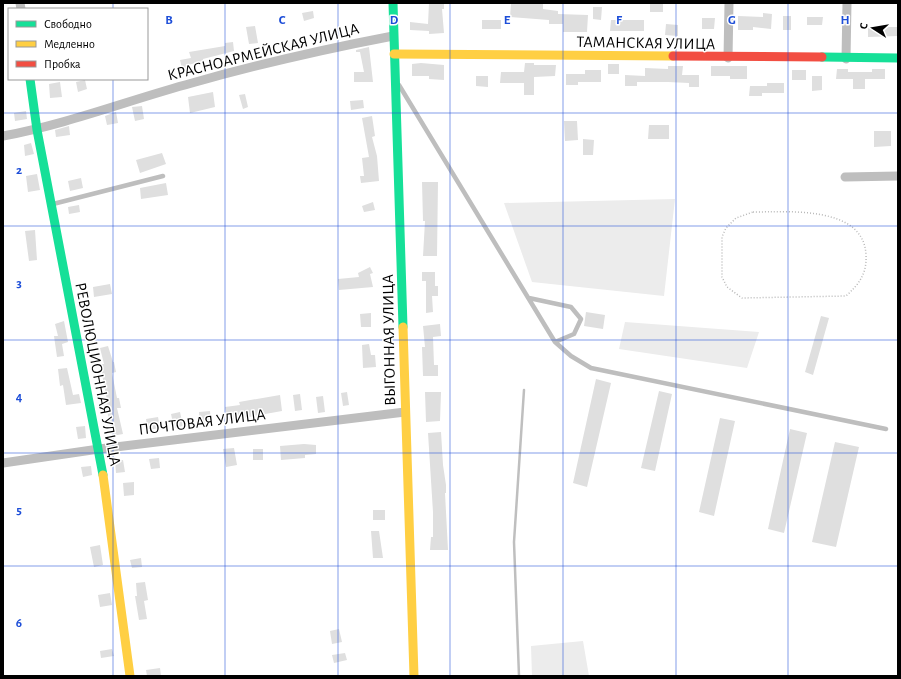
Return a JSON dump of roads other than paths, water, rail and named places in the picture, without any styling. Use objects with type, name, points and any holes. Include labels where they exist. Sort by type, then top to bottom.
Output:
[{"type":"street","name":"ВЫГОННАЯ УЛИЦА","points":[[393,3],[394,77],[405,350],[404,412],[414,676]]},
{"type":"street","points":[[728,58],[729,3]]},
{"type":"street","points":[[846,59],[847,3]]},
{"type":"street","name":"КРАСНОАРМЕЙСКАЯ УЛИЦА","points":[[3,136],[37,130],[199,81],[302,54],[393,36]]},
{"type":"street","name":"ТАМАНСКАЯ УЛИЦА","points":[[394,54],[846,59],[898,58]]},
{"type":"street","name":"РЕВОЛЮЦИОННАЯ УЛИЦА","points":[[30,80],[37,130],[99,448],[130,676]]},
{"type":"street","points":[[845,177],[898,176]]},
{"type":"street","name":"ПОЧТОВАЯ УЛИЦА","points":[[3,463],[99,448],[404,412]]},
{"type":"lane","points":[[394,77],[530,298],[555,342],[572,356],[591,368],[886,429]]},
{"type":"lane","points":[[51,204],[163,176]]},
{"type":"lane","points":[[530,298],[571,307],[581,320],[574,334],[555,342]]},
{"type":"waterway","points":[[519,676],[514,542],[524,390]]}]
